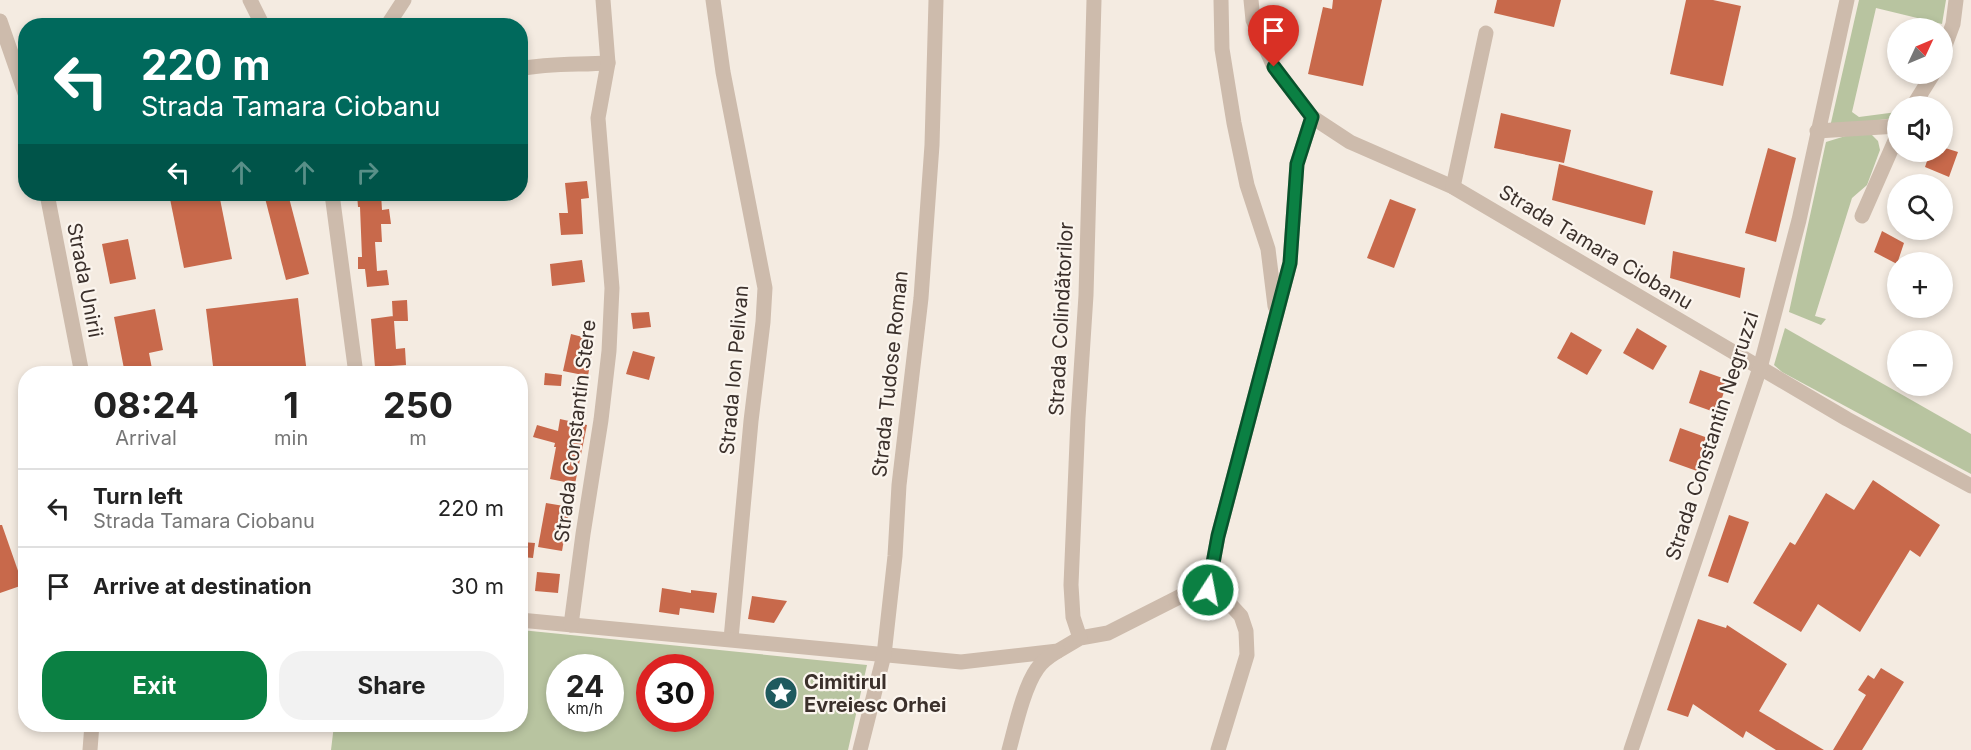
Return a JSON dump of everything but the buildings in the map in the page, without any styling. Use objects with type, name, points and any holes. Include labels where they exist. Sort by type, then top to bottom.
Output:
[{"type":"street","points":[[250,0],[259,18]]},
{"type":"street","points":[[392,18],[404,0]]},
{"type":"street","name":"Strada Constantin Stere","points":[[571,624],[609,351],[612,288],[598,118],[608,63],[603,0]]},
{"type":"street","name":"Strada Ion Pelivan","points":[[713,0],[723,72],[765,288],[731,639]]},
{"type":"street","name":"Strada Tudose Roman","points":[[860,750],[884,655],[895,556],[899,485],[921,298],[932,145],[936,0]]},
{"type":"street","name":"Strada Colindătorilor","points":[[1080,638],[1073,617],[1071,585],[1086,295],[1094,0]]},
{"type":"street","points":[[1221,0],[1222,49],[1234,123],[1247,185],[1268,249],[1276,314]]},
{"type":"street","name":"Strada Tamara Ciobanu","points":[[1251,0],[1252,20],[1274,67],[1312,117],[1350,142],[1453,187],[1847,419],[1971,486]]},
{"type":"street","name":"Strada Constantin Negruzzi","points":[[1631,750],[1760,368],[1799,220],[1847,0]]},
{"type":"street","points":[[1953,24],[1956,0]]},
{"type":"street","points":[[0,21],[18,73]]},
{"type":"street","points":[[1453,187],[1486,33]]},
{"type":"street","points":[[528,67],[608,63]]},
{"type":"street","points":[[1208,590],[1218,536],[1290,263],[1297,164],[1312,117]]},
{"type":"street","points":[[1817,131],[1887,127]]},
{"type":"street","points":[[1862,216],[1887,159]]},
{"type":"street","name":"Strada Unirii","points":[[48,201],[80,366]]},
{"type":"street","points":[[333,201],[355,366]]},
{"type":"street","points":[[1009,750],[1027,691],[1035,671],[1045,659],[1080,638],[1108,633],[1187,593],[1208,590],[1228,602],[1241,616],[1246,631],[1247,655],[1218,750]]},
{"type":"street","points":[[528,621],[960,662],[1058,651]]},
{"type":"street","points":[[90,750],[92,732]]},
{"type":"green space","points":[[1859,0],[1946,0],[1943,18],[1917,18],[1876,8],[1852,112],[1859,117],[1887,113],[1887,119],[1830,127]]},
{"type":"green space","points":[[1852,134],[1871,134],[1878,141],[1880,150],[1867,185],[1852,198],[1815,316],[1826,319],[1821,325],[1789,312],[1826,142]]},
{"type":"green space","points":[[1785,328],[1887,386],[1887,396],[1904,396],[1971,434],[1971,474],[1782,372],[1774,365]]},
{"type":"green space","name":"Cimitirul Evreiesc Orhei","points":[[528,631],[867,665],[848,750],[331,750],[333,732],[528,732]]},
{"type":"place","name":"Cimitirul Evreiesc Orhei","points":[[781,693]]},
{"type":"route","points":[[1208,590],[1218,536],[1290,263],[1297,164],[1312,117],[1274,67]]}]
